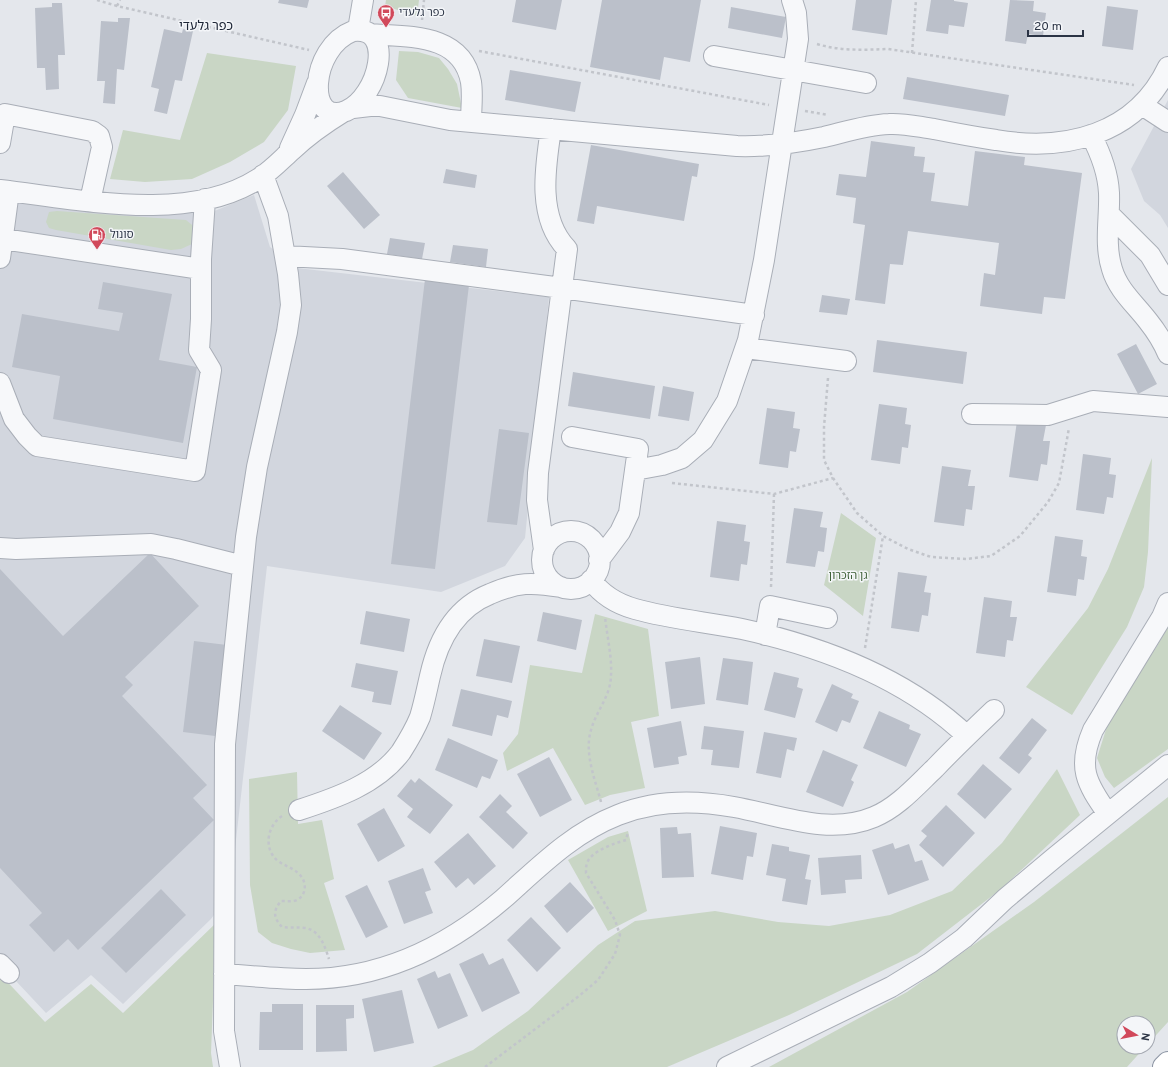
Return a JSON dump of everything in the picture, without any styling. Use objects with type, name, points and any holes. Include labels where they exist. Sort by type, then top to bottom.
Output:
[{"type":"highway","points":[[1164,1067],[1168,1063]]},
{"type":"street","points":[[201,269],[1,248],[4,191],[116,204],[156,205],[185,203],[206,199],[242,188],[272,169],[314,131],[362,100],[370,89],[377,70],[379,52],[376,42],[364,32],[363,0]]},
{"type":"street","points":[[635,470],[662,465],[682,458],[702,440],[727,402],[746,348],[754,315],[764,260],[798,39],[796,13],[792,0]]},
{"type":"street","points":[[285,156],[305,115],[327,54],[335,43],[344,36],[364,32],[426,39],[443,44],[456,52],[464,61],[469,72],[471,83],[471,122]]},
{"type":"street","points":[[714,56],[866,83]]},
{"type":"street","points":[[319,73],[318,91],[323,106],[330,111],[338,113],[370,106],[384,107],[405,112],[471,122],[737,146],[760,146],[814,139],[868,126],[888,124],[904,124],[998,141],[1029,144],[1058,143],[1091,136],[1126,119],[1142,105],[1157,88],[1168,67]]},
{"type":"street","points":[[377,70],[379,82],[383,91],[392,102],[405,112]]},
{"type":"street","points":[[1142,105],[1168,122]]},
{"type":"street","points":[[0,143],[5,114],[92,131],[99,136],[102,147],[90,201]]},
{"type":"street","points":[[551,129],[547,164],[547,204],[552,226],[558,239],[567,249],[538,473],[537,491],[543,564],[545,572],[553,583],[561,587]]},
{"type":"street","points":[[1091,136],[1102,157],[1107,174],[1109,193],[1108,248],[1110,262],[1115,278],[1124,293],[1155,330],[1168,354]]},
{"type":"street","points":[[230,1067],[224,1031],[225,744],[246,537],[257,467],[287,332],[291,305],[278,216],[263,175]]},
{"type":"street","points":[[0,383],[14,419],[37,446],[195,471],[211,370],[199,350],[201,319],[201,269],[206,199]]},
{"type":"street","points":[[1109,214],[1150,255],[1168,285]]},
{"type":"street","points":[[285,256],[342,259],[754,315]]},
{"type":"street","points":[[746,348],[837,360]]},
{"type":"street","points":[[972,414],[1048,415],[1093,401],[1168,407]]},
{"type":"street","points":[[572,437],[638,449],[629,513],[624,526],[599,560]]},
{"type":"street","points":[[537,491],[548,513],[555,521],[568,530],[592,534],[610,526],[623,514],[631,498]]},
{"type":"street","points":[[514,586],[530,572],[543,553],[548,542],[558,534],[578,532],[588,537],[598,551],[599,560],[596,574],[596,587]]},
{"type":"street","points":[[0,548],[16,549],[152,544],[176,548],[243,566]]},
{"type":"street","points":[[299,810],[360,786],[388,766],[400,753],[420,717],[434,659],[442,638],[453,621],[467,607],[484,596],[514,586],[538,583],[570,588],[596,587],[622,605],[642,612],[742,629],[823,652],[892,682],[950,720],[966,736]]},
{"type":"street","points":[[1108,814],[1088,782],[1084,767],[1086,750],[1093,730],[1162,617],[1168,603]]},
{"type":"street","points":[[764,635],[770,606],[827,618]]},
{"type":"street","points":[[224,974],[306,979],[334,978],[361,974],[410,959],[453,936],[492,909],[550,856],[574,838],[606,820],[627,812],[664,803],[709,803],[807,823],[846,824],[874,817],[896,804],[994,710]]},
{"type":"street","points":[[727,1067],[891,987],[930,963],[964,938],[1005,899],[1168,765]]},
{"type":"path","points":[[97,0],[117,6],[327,54]]},
{"type":"path","points":[[117,6],[120,0]]},
{"type":"path","points":[[912,53],[916,0]]},
{"type":"path","points":[[798,39],[830,48],[888,50],[1157,88]]},
{"type":"path","points":[[474,50],[831,116]]},
{"type":"path","points":[[837,360],[824,427],[824,460],[832,478],[857,513],[884,536],[908,549],[931,556],[966,559],[991,556],[1020,536],[1048,502],[1059,483],[1069,429],[1070,408]]},
{"type":"path","points":[[665,482],[774,494],[832,478]]},
{"type":"path","points":[[770,606],[774,494]]},
{"type":"path","points":[[862,668],[884,536]]},
{"type":"path","points":[[596,587],[611,676],[606,697],[591,729],[588,744],[589,754],[606,820]]},
{"type":"path","points":[[299,810],[286,813],[277,819],[269,833],[270,850],[277,860],[298,873],[304,879],[306,887],[303,894],[297,900],[281,901],[276,907],[275,915],[282,927],[307,928],[321,938],[326,948],[334,978]]},
{"type":"path","points":[[485,1067],[598,980],[615,954],[620,935],[614,920],[586,872],[586,864],[588,860],[602,848],[626,840],[629,826],[627,812]]},
{"type":"shaded area","points":[[1168,100],[1168,228],[1160,215],[1144,201],[1131,169]]},
{"type":"shaded area","points":[[254,195],[270,247],[297,268],[549,297],[525,538],[505,566],[441,592],[267,566],[230,893],[211,919],[123,1004],[91,975],[46,1013],[0,964],[0,201],[173,213],[212,212]]},
{"type":"green space","points":[[386,0],[419,0],[417,16],[385,6]]},
{"type":"green space","points":[[399,51],[418,52],[439,58],[457,84],[462,108],[408,98],[396,80]]},
{"type":"green space","points":[[207,53],[296,66],[288,110],[264,142],[230,162],[192,179],[145,182],[110,179],[123,130],[180,140]]},
{"type":"green space","points":[[57,211],[186,220],[197,229],[192,244],[181,249],[171,250],[49,228],[46,222],[49,212]]},
{"type":"green space","points":[[1152,458],[1148,552],[1144,587],[1127,627],[1072,715],[1026,687],[1088,608],[1108,569]]},
{"type":"green space","name":"גן הזכרון","points":[[841,513],[876,538],[863,616],[824,585]]},
{"type":"green space","points":[[595,614],[648,629],[659,716],[631,722],[645,788],[610,795],[585,805],[553,748],[507,771],[503,753],[518,734],[530,665],[582,673]]},
{"type":"green space","points":[[1168,627],[1168,749],[1114,788],[1105,777],[1097,758],[1108,723]]},
{"type":"green space","points":[[1057,769],[1080,815],[1001,889],[917,954],[789,1015],[667,1067],[432,1067],[473,1050],[528,1011],[598,945],[635,921],[715,911],[778,922],[829,926],[890,915],[952,891],[1002,843]]},
{"type":"green space","points":[[297,772],[298,824],[322,820],[334,879],[324,883],[345,950],[310,953],[272,943],[258,932],[250,885],[249,779]]},
{"type":"green space","points":[[1168,797],[1168,1022],[1156,1035],[1156,1015],[1116,1015],[1116,1055],[1138,1055],[1127,1067],[769,1067],[907,992],[1034,902]]},
{"type":"green space","points":[[628,831],[647,911],[608,931],[568,860],[608,837]]},
{"type":"green space","points":[[216,923],[211,1053],[213,1067],[0,1067],[0,974],[45,1022],[91,984],[123,1013]]},
{"type":"building","points":[[279,0],[309,0],[307,8],[278,3]]},
{"type":"building","points":[[516,0],[562,0],[556,30],[512,22]]},
{"type":"building","points":[[602,0],[701,0],[690,62],[664,57],[660,80],[590,67]]},
{"type":"building","points":[[856,0],[892,0],[887,35],[852,30]]},
{"type":"building","points":[[931,0],[954,0],[968,3],[964,27],[949,25],[948,34],[926,31]]},
{"type":"building","points":[[1010,0],[1034,1],[1033,11],[1046,13],[1043,36],[1028,34],[1026,44],[1005,41]]},
{"type":"building","points":[[52,3],[62,3],[65,55],[58,55],[59,89],[46,90],[45,68],[37,68],[35,8],[52,7]]},
{"type":"building","points":[[1107,6],[1138,10],[1133,50],[1102,46]]},
{"type":"building","points":[[731,7],[786,17],[782,38],[728,28]]},
{"type":"building","points":[[118,18],[130,18],[124,70],[117,69],[115,104],[103,103],[105,81],[97,81],[101,21],[118,22]]},
{"type":"building","points":[[164,29],[182,33],[183,29],[193,31],[182,81],[175,80],[167,114],[154,111],[159,89],[151,87]]},
{"type":"building","points":[[510,70],[581,82],[575,112],[505,100]]},
{"type":"building","points":[[907,77],[1009,95],[1005,116],[903,99]]},
{"type":"building","points":[[871,141],[915,147],[914,156],[925,157],[923,172],[935,173],[931,201],[968,206],[975,151],[1025,157],[1024,165],[1082,173],[1065,299],[1044,297],[1042,314],[980,306],[984,273],[995,275],[999,243],[908,231],[903,265],[890,264],[885,304],[855,300],[865,225],[853,223],[856,198],[836,195],[839,174],[866,177]]},
{"type":"building","points":[[591,145],[699,164],[697,177],[692,176],[684,221],[597,206],[594,224],[577,221]]},
{"type":"building","points":[[446,169],[477,175],[475,188],[443,183]]},
{"type":"building","points":[[343,172],[380,215],[364,229],[327,186]]},
{"type":"building","points":[[390,238],[425,243],[422,259],[387,254]]},
{"type":"building","points":[[453,245],[488,249],[486,267],[450,262]]},
{"type":"building","points":[[425,279],[469,285],[435,569],[391,564]]},
{"type":"building","points":[[103,282],[172,294],[159,360],[197,367],[183,443],[53,419],[60,376],[12,367],[22,314],[119,331],[123,313],[98,309]]},
{"type":"building","points":[[822,295],[850,299],[847,315],[819,312]]},
{"type":"building","points":[[877,340],[967,352],[963,384],[873,372]]},
{"type":"building","points":[[1136,344],[1157,384],[1138,394],[1117,354]]},
{"type":"building","points":[[573,372],[655,386],[650,419],[568,406]]},
{"type":"building","points":[[663,386],[694,392],[689,421],[658,416]]},
{"type":"building","points":[[879,404],[907,408],[905,424],[911,425],[908,448],[902,447],[900,464],[871,460]]},
{"type":"building","points":[[767,408],[795,412],[793,428],[800,429],[796,452],[790,451],[788,468],[759,464]]},
{"type":"building","points":[[1017,421],[1046,425],[1043,441],[1050,441],[1047,465],[1041,464],[1038,481],[1009,477]]},
{"type":"building","points":[[499,429],[529,433],[517,525],[487,522]]},
{"type":"building","points":[[1083,454],[1111,458],[1109,474],[1116,475],[1113,498],[1107,497],[1104,514],[1076,510]]},
{"type":"building","points":[[942,466],[971,470],[968,486],[975,486],[972,510],[966,509],[964,526],[934,522]]},
{"type":"building","points":[[794,508],[823,512],[820,527],[827,528],[824,552],[818,551],[815,567],[786,563]]},
{"type":"building","points":[[717,521],[746,525],[744,541],[750,542],[747,565],[741,564],[739,581],[710,577]]},
{"type":"building","points":[[1055,536],[1083,540],[1081,556],[1087,557],[1084,580],[1078,579],[1076,596],[1047,592]]},
{"type":"building","points":[[150,553],[199,606],[125,677],[133,685],[122,696],[207,785],[193,798],[214,820],[78,950],[68,939],[54,952],[29,925],[42,913],[0,868],[0,569],[63,636]]},
{"type":"building","points":[[898,572],[927,576],[924,592],[931,593],[928,616],[922,615],[919,632],[891,628]]},
{"type":"building","points":[[984,597],[1012,601],[1010,617],[1017,617],[1013,641],[1007,640],[1005,657],[976,653]]},
{"type":"building","points":[[366,611],[410,619],[404,652],[360,644]]},
{"type":"building","points":[[543,612],[582,620],[576,650],[537,641]]},
{"type":"building","points":[[484,639],[520,646],[512,683],[476,676]]},
{"type":"building","points":[[194,641],[227,645],[215,736],[183,732]]},
{"type":"building","points":[[700,657],[705,704],[671,709],[665,662]]},
{"type":"building","points":[[723,658],[753,662],[748,705],[716,700]]},
{"type":"building","points":[[356,663],[398,671],[391,705],[372,702],[374,692],[351,687]]},
{"type":"building","points":[[774,672],[799,678],[797,687],[803,689],[795,718],[764,710]]},
{"type":"building","points":[[832,684],[853,694],[851,698],[859,701],[850,723],[842,720],[837,732],[815,722]]},
{"type":"building","points":[[461,689],[512,701],[508,718],[497,715],[492,736],[452,726]]},
{"type":"building","points":[[340,705],[382,733],[364,760],[322,731]]},
{"type":"building","points":[[879,711],[910,725],[909,729],[921,734],[906,767],[863,748]]},
{"type":"building","points":[[1032,718],[1047,730],[1028,755],[1032,758],[1019,774],[999,758]]},
{"type":"building","points":[[681,721],[687,755],[678,757],[679,764],[654,768],[647,728]]},
{"type":"building","points":[[704,726],[744,731],[739,768],[711,765],[713,750],[701,749]]},
{"type":"building","points":[[764,732],[797,738],[794,751],[787,749],[781,778],[756,773]]},
{"type":"building","points":[[448,738],[498,760],[490,779],[482,776],[477,788],[435,770]]},
{"type":"building","points":[[823,750],[858,765],[851,780],[854,782],[843,807],[806,792]]},
{"type":"building","points":[[549,757],[572,800],[540,817],[517,774]]},
{"type":"building","points":[[983,764],[1012,789],[985,819],[957,794]]},
{"type":"building","points":[[419,778],[453,805],[430,834],[407,817],[413,809],[397,796],[411,779],[415,783]]},
{"type":"building","points":[[500,794],[512,806],[506,812],[528,833],[513,849],[479,817]]},
{"type":"building","points":[[946,805],[975,833],[943,867],[919,845],[927,836],[921,831]]},
{"type":"building","points":[[384,808],[405,846],[378,862],[357,824]]},
{"type":"building","points":[[720,826],[757,833],[753,857],[747,856],[743,880],[711,874]]},
{"type":"building","points":[[677,827],[678,834],[691,833],[694,877],[662,878],[660,828]]},
{"type":"building","points":[[468,833],[496,866],[474,885],[468,878],[456,888],[434,862]]},
{"type":"building","points":[[893,843],[895,849],[909,844],[915,862],[922,860],[929,880],[888,895],[872,850]]},
{"type":"building","points":[[772,844],[789,847],[789,851],[810,855],[805,879],[811,880],[807,905],[782,901],[786,879],[766,875]]},
{"type":"building","points":[[861,855],[862,879],[845,880],[846,893],[821,895],[818,858]]},
{"type":"building","points":[[423,868],[431,890],[425,892],[433,913],[404,924],[388,881]]},
{"type":"building","points":[[570,882],[594,908],[567,933],[544,906]]},
{"type":"building","points":[[367,885],[388,927],[366,938],[345,896]]},
{"type":"building","points":[[161,889],[186,915],[126,973],[101,948]]},
{"type":"building","points":[[531,917],[561,948],[537,972],[507,940]]},
{"type":"building","points":[[483,953],[489,965],[503,958],[520,993],[482,1012],[459,964]]},
{"type":"building","points":[[435,971],[438,978],[450,973],[468,1016],[438,1029],[417,979]]},
{"type":"building","points":[[402,990],[414,1043],[374,1052],[362,999]]},
{"type":"building","points":[[272,1004],[303,1004],[303,1050],[259,1050],[260,1012],[272,1012]]},
{"type":"building","points":[[316,1005],[354,1005],[354,1018],[346,1019],[347,1051],[316,1052]]},
{"type":"place","name":"כפר גלעדי","points":[[386,28]]},
{"type":"place","name":"סונול","points":[[97,250]]},
{"type":"district","name":"כפר גלעדי","points":[[206,27]]}]
